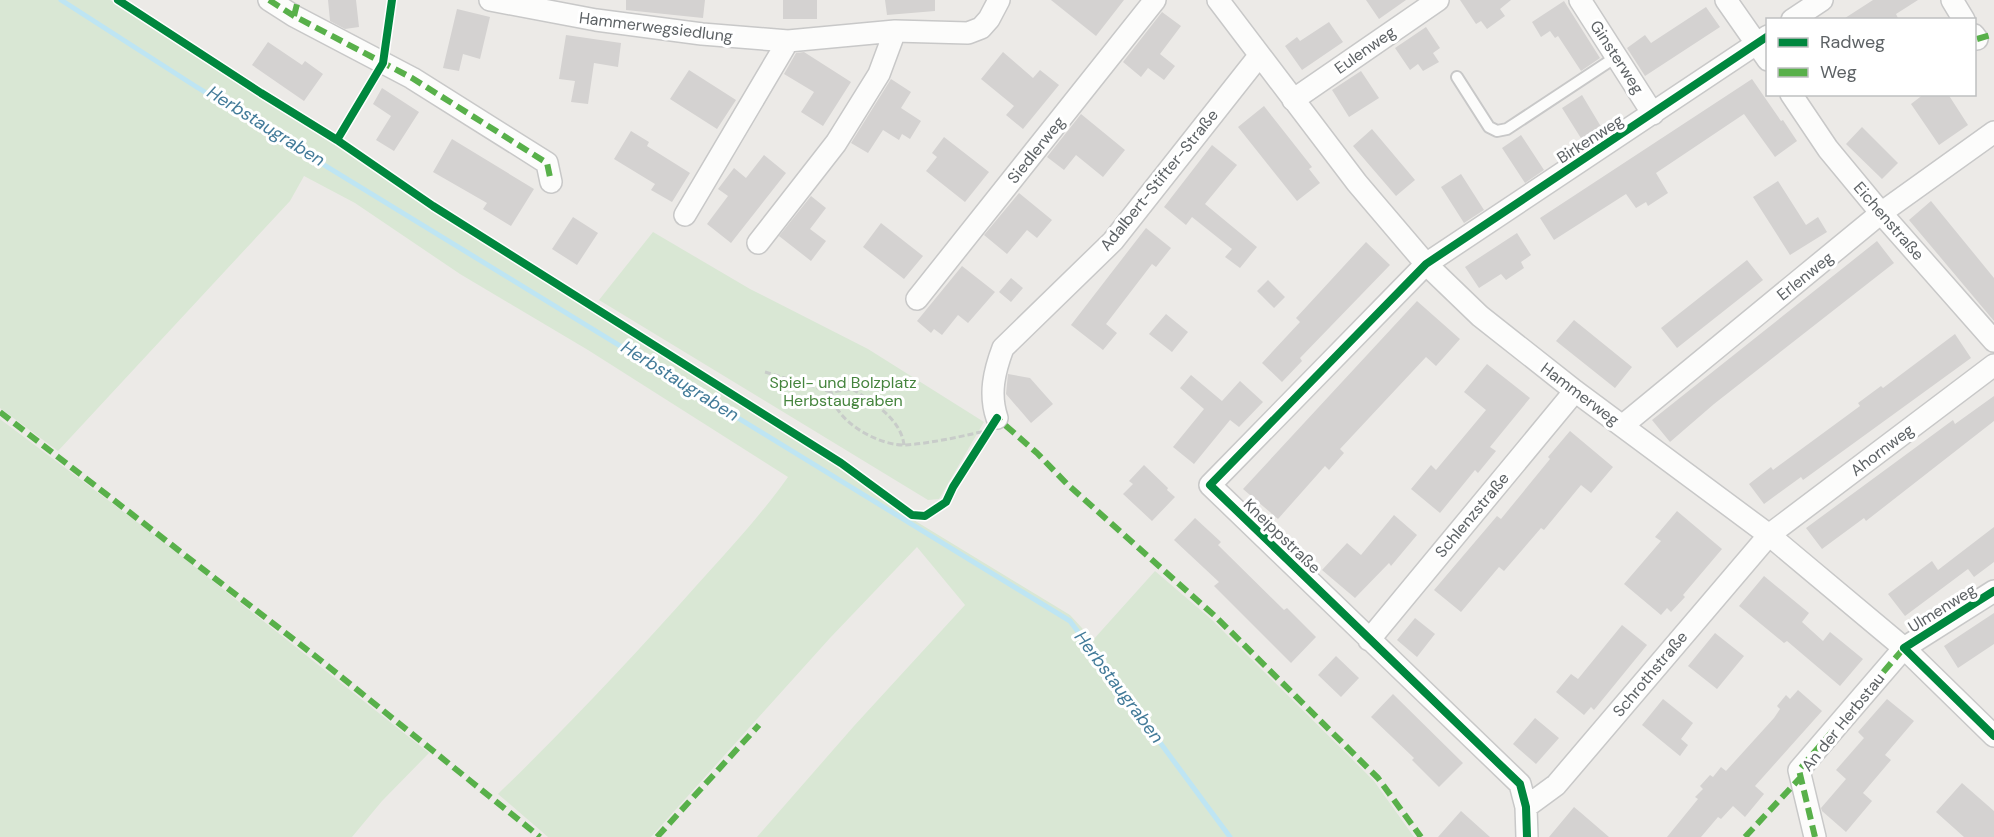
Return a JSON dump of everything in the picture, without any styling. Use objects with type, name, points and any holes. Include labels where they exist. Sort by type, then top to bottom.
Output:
[{"type":"street","points":[[269,0],[296,8],[547,163],[551,182]]},
{"type":"street","name":"Hammerwegsiedlung","points":[[490,0],[596,20],[702,34],[788,41],[895,31],[968,33],[981,28],[989,19],[999,0]]},
{"type":"street","name":"Siedlerweg","points":[[917,299],[1155,0]]},
{"type":"street","name":"Hammerweg","points":[[1218,0],[1358,183],[1426,264],[1480,316],[1575,391],[1769,535],[1904,648],[1994,736]]},
{"type":"street","name":"Eulenweg","points":[[1293,100],[1438,0]]},
{"type":"street","name":"Ginsterweg","points":[[1580,0],[1653,114]]},
{"type":"street","points":[[1726,0],[1764,46]]},
{"type":"street","points":[[1795,18],[1822,0]]},
{"type":"street","points":[[1952,0],[1963,18]]},
{"type":"street","points":[[758,243],[836,143],[879,74],[895,31]]},
{"type":"street","points":[[685,215],[788,41]]},
{"type":"street","name":"Birkenweg","points":[[1426,264],[1653,114],[1764,46]]},
{"type":"street","name":"Adalbert-Stifter-Straße","points":[[993,424],[994,371],[1003,348],[1113,241],[1259,56]]},
{"type":"street","name":"Eichenstraße","points":[[1792,96],[1828,149],[1994,341]]},
{"type":"street","name":"Erlenweg","points":[[1622,426],[1881,213],[1994,132]]},
{"type":"street","name":"Kneippstraße","points":[[1426,264],[1210,485],[1520,784],[1526,807],[1527,837]]},
{"type":"street","name":"Ahornweg","points":[[1769,535],[1994,366]]},
{"type":"street","name":"Schlenzstraße","points":[[1369,640],[1575,391]]},
{"type":"street","name":"Schrothstraße","points":[[1526,807],[1556,785],[1769,535]]},
{"type":"street","name":"Ulmenweg","points":[[1904,648],[1994,591]]},
{"type":"street","name":"An der Herbstau","points":[[1815,837],[1799,770],[1904,648]]},
{"type":"lane","points":[[1457,77],[1490,127],[1497,131],[1507,129],[1517,123],[1616,57]]},
{"type":"path","points":[[765,372],[831,392],[852,389],[880,407],[903,433],[904,445]]},
{"type":"path","points":[[831,392],[835,406],[850,423],[871,437],[904,445],[953,438],[993,424]]},
{"type":"green space","points":[[0,0],[110,0],[839,466],[917,522],[1070,615],[1093,640],[1155,571],[1211,619],[1374,781],[1414,837],[757,837],[854,726],[965,605],[917,547],[830,638],[651,837],[548,837],[498,794],[648,639],[744,533],[788,477],[588,350],[460,274],[355,203],[304,176],[290,201],[58,451],[0,408]]},
{"type":"green space","name":"Spiel- und Bolzplatz Herbstaugraben","points":[[653,232],[750,289],[868,349],[984,422],[939,499],[928,500],[599,300]]},
{"type":"green space","points":[[0,419],[165,543],[429,753],[382,801],[352,837],[0,837]]},
{"type":"building","points":[[328,0],[356,0],[359,27],[345,29],[330,21]]},
{"type":"building","points":[[626,0],[705,0],[703,18],[626,10]]},
{"type":"building","points":[[783,0],[817,0],[817,19],[783,19]]},
{"type":"building","points":[[885,0],[935,0],[935,11],[887,15]]},
{"type":"building","points":[[1051,0],[1124,0],[1096,36]]},
{"type":"building","points":[[1366,0],[1406,0],[1379,19]]},
{"type":"building","points":[[1460,0],[1511,0],[1500,9],[1505,16],[1487,29],[1481,21],[1476,24]]},
{"type":"building","points":[[1873,0],[1918,0],[1896,14],[1898,18],[1845,18]]},
{"type":"building","points":[[1564,1],[1600,58],[1581,71],[1558,36],[1555,38],[1550,31],[1541,37],[1532,22]]},
{"type":"building","points":[[1706,7],[1720,27],[1645,76],[1627,48],[1645,35],[1651,43]]},
{"type":"building","points":[[457,9],[490,17],[480,59],[463,54],[459,71],[443,68]]},
{"type":"building","points":[[1162,12],[1181,26],[1160,54],[1175,66],[1164,80],[1148,68],[1141,77],[1123,62]]},
{"type":"building","points":[[1329,22],[1343,42],[1302,70],[1285,46],[1297,37],[1300,41]]},
{"type":"building","points":[[1426,27],[1440,48],[1433,53],[1439,62],[1423,71],[1418,64],[1410,70],[1395,48]]},
{"type":"building","points":[[566,35],[621,43],[618,67],[594,63],[588,104],[571,102],[575,81],[559,79]]},
{"type":"building","points":[[268,42],[302,65],[305,61],[323,74],[304,101],[252,65]]},
{"type":"building","points":[[804,52],[851,82],[823,126],[801,112],[814,92],[784,74],[796,53]]},
{"type":"building","points":[[1003,52],[1033,78],[1040,70],[1059,85],[1023,129],[1006,115],[1014,106],[981,79]]},
{"type":"building","points":[[689,70],[736,100],[717,129],[670,99]]},
{"type":"building","points":[[1361,71],[1379,98],[1349,117],[1332,90]]},
{"type":"building","points":[[891,79],[911,92],[901,108],[921,121],[910,139],[902,134],[899,140],[883,130],[868,153],[851,143]]},
{"type":"building","points":[[1752,79],[1797,141],[1775,157],[1744,114],[1656,173],[1668,193],[1648,206],[1646,202],[1636,208],[1626,194],[1554,240],[1540,218]]},
{"type":"building","points":[[382,88],[419,112],[394,151],[376,140],[391,116],[373,104]]},
{"type":"building","points":[[1582,95],[1603,130],[1584,143],[1562,108]]},
{"type":"building","points":[[1921,96],[1949,96],[1968,125],[1939,145],[1911,104]]},
{"type":"building","points":[[1264,106],[1312,167],[1309,169],[1320,183],[1297,201],[1238,127]]},
{"type":"building","points":[[1081,114],[1125,150],[1103,177],[1076,155],[1064,170],[1047,157]]},
{"type":"building","points":[[1862,127],[1898,163],[1882,179],[1846,144]]},
{"type":"building","points":[[1372,129],[1415,180],[1396,196],[1353,146]]},
{"type":"building","points":[[631,131],[649,142],[647,146],[690,173],[672,202],[651,190],[655,184],[614,159]]},
{"type":"building","points":[[1521,135],[1544,170],[1525,183],[1502,148]]},
{"type":"building","points":[[944,137],[989,172],[965,202],[926,171],[937,157],[932,153]]},
{"type":"building","points":[[452,139],[534,189],[511,226],[483,209],[487,203],[433,172]]},
{"type":"building","points":[[1212,145],[1237,165],[1205,204],[1257,247],[1240,268],[1225,257],[1232,249],[1192,217],[1186,225],[1164,207]]},
{"type":"building","points":[[764,155],[786,173],[731,243],[707,224],[728,196],[718,189],[734,168],[746,178]]},
{"type":"building","points":[[1461,174],[1484,210],[1464,223],[1441,187]]},
{"type":"building","points":[[1778,181],[1806,225],[1818,217],[1827,232],[1790,255],[1753,197]]},
{"type":"building","points":[[1019,193],[1052,220],[1037,238],[1027,230],[1007,254],[984,235]]},
{"type":"building","points":[[811,196],[826,208],[810,229],[826,241],[811,261],[779,236]]},
{"type":"building","points":[[1931,201],[1994,278],[1994,321],[1909,220]]},
{"type":"building","points":[[573,217],[598,233],[577,265],[552,249]]},
{"type":"building","points":[[881,223],[923,256],[904,279],[863,247]]},
{"type":"building","points":[[1146,228],[1171,248],[1156,267],[1152,264],[1106,324],[1117,333],[1103,350],[1071,325]]},
{"type":"building","points":[[1517,233],[1531,255],[1521,262],[1524,268],[1506,280],[1501,274],[1479,288],[1465,267]]},
{"type":"building","points":[[1877,241],[1894,263],[1714,404],[1670,442],[1652,420]]},
{"type":"building","points":[[1366,242],[1390,265],[1300,358],[1302,361],[1282,382],[1262,363],[1300,322],[1296,318]]},
{"type":"building","points":[[1747,260],[1763,280],[1677,348],[1661,328]]},
{"type":"building","points":[[962,266],[995,292],[968,323],[958,315],[942,335],[934,329],[931,333],[917,321]]},
{"type":"building","points":[[1011,278],[1023,288],[1011,302],[999,292]]},
{"type":"building","points":[[1268,280],[1285,297],[1274,308],[1257,291]]},
{"type":"building","points":[[1417,301],[1460,339],[1436,366],[1426,357],[1340,449],[1344,453],[1329,470],[1325,466],[1278,519],[1243,489]]},
{"type":"building","points":[[1166,314],[1188,332],[1172,352],[1149,334]]},
{"type":"building","points":[[1574,320],[1632,367],[1615,388],[1556,341]]},
{"type":"building","points":[[1955,334],[1971,358],[1803,480],[1801,477],[1764,504],[1749,484],[1771,467],[1773,470],[1860,406],[1858,403],[1881,386],[1883,388]]},
{"type":"building","points":[[1487,364],[1530,398],[1490,447],[1496,451],[1478,473],[1475,470],[1440,513],[1411,489],[1431,465],[1436,470],[1486,410],[1464,392]]},
{"type":"building","points":[[1008,374],[1030,378],[1053,404],[1031,423],[1006,394]]},
{"type":"building","points":[[1191,375],[1222,401],[1240,381],[1263,402],[1239,427],[1230,420],[1194,464],[1173,447],[1204,409],[1180,388]]},
{"type":"building","points":[[1994,396],[1994,421],[1866,521],[1864,518],[1822,549],[1806,528],[1953,420],[1955,424]]},
{"type":"building","points":[[1570,431],[1613,467],[1591,493],[1581,485],[1544,530],[1541,528],[1504,571],[1499,567],[1461,612],[1434,590],[1497,516],[1501,519]]},
{"type":"building","points":[[1144,465],[1175,497],[1152,521],[1123,494],[1133,484],[1129,481]]},
{"type":"building","points":[[1677,511],[1722,549],[1683,595],[1685,597],[1671,612],[1667,608],[1661,615],[1624,584],[1661,541],[1655,537]]},
{"type":"building","points":[[1394,515],[1417,535],[1391,566],[1389,563],[1355,598],[1322,570],[1347,543],[1361,555]]},
{"type":"building","points":[[1195,518],[1221,542],[1218,545],[1284,610],[1287,608],[1316,637],[1291,663],[1214,586],[1219,582],[1174,540]]},
{"type":"building","points":[[1994,527],[1994,562],[1974,577],[1968,569],[1905,616],[1888,594],[1932,561],[1938,570]]},
{"type":"building","points":[[1764,576],[1809,613],[1802,622],[1823,641],[1830,632],[1863,659],[1840,686],[1787,641],[1784,643],[1739,606]]},
{"type":"building","points":[[1994,613],[1994,644],[1958,668],[1944,646]]},
{"type":"building","points":[[1415,618],[1435,634],[1417,657],[1397,640]]},
{"type":"building","points":[[1622,625],[1647,645],[1594,710],[1591,707],[1584,715],[1556,692],[1571,674],[1578,679]]},
{"type":"building","points":[[1715,633],[1744,656],[1717,689],[1688,666]]},
{"type":"building","points":[[1336,656],[1359,678],[1341,697],[1318,675]]},
{"type":"building","points":[[1798,690],[1822,711],[1755,786],[1764,794],[1745,817],[1733,806],[1721,819],[1718,817],[1701,837],[1667,837],[1698,799],[1695,797],[1703,789],[1700,786],[1710,775],[1713,777],[1721,767],[1726,771],[1774,718],[1780,709],[1777,706],[1786,695],[1790,699]]},
{"type":"building","points":[[1393,694],[1463,763],[1439,787],[1412,760],[1414,758],[1371,717]]},
{"type":"building","points":[[1663,699],[1693,723],[1681,739],[1688,745],[1680,756],[1642,725]]},
{"type":"building","points":[[1887,699],[1914,721],[1885,755],[1891,760],[1863,793],[1872,801],[1846,832],[1821,808],[1846,779],[1836,770],[1864,738],[1858,732]]},
{"type":"building","points":[[1535,718],[1559,738],[1536,764],[1513,744]]},
{"type":"building","points":[[1962,783],[1994,811],[1994,837],[1964,837],[1936,812]]},
{"type":"building","points":[[1574,807],[1580,812],[1609,837],[1549,837]]},
{"type":"building","points":[[1461,811],[1490,837],[1438,837]]},
{"type":"waterway","name":"Herbstaugraben","points":[[61,0],[195,86],[1070,621],[1230,837]]},
{"type":"marked path","points":[[269,0],[294,16],[412,78],[547,163],[551,182]]},
{"type":"marked path","points":[[294,16],[298,0]]},
{"type":"marked path","points":[[1977,39],[1994,34]]},
{"type":"marked path","points":[[0,412],[319,659],[540,837]]},
{"type":"marked path","points":[[994,424],[997,418],[1215,616],[1378,778],[1421,837]]},
{"type":"marked path","points":[[1815,837],[1799,770],[1904,648]]},
{"type":"marked path","points":[[657,837],[759,725]]},
{"type":"marked path","points":[[1745,837],[1800,778]]},
{"type":"cycle path","points":[[118,0],[337,140],[433,206],[841,463],[912,515],[925,516],[946,502],[953,487],[997,418]]},
{"type":"cycle path","points":[[337,140],[383,63],[392,0]]},
{"type":"cycle path","points":[[1527,837],[1526,807],[1520,784],[1210,485],[1426,264],[1766,37]]},
{"type":"cycle path","points":[[1994,591],[1904,648],[1994,736]]}]
